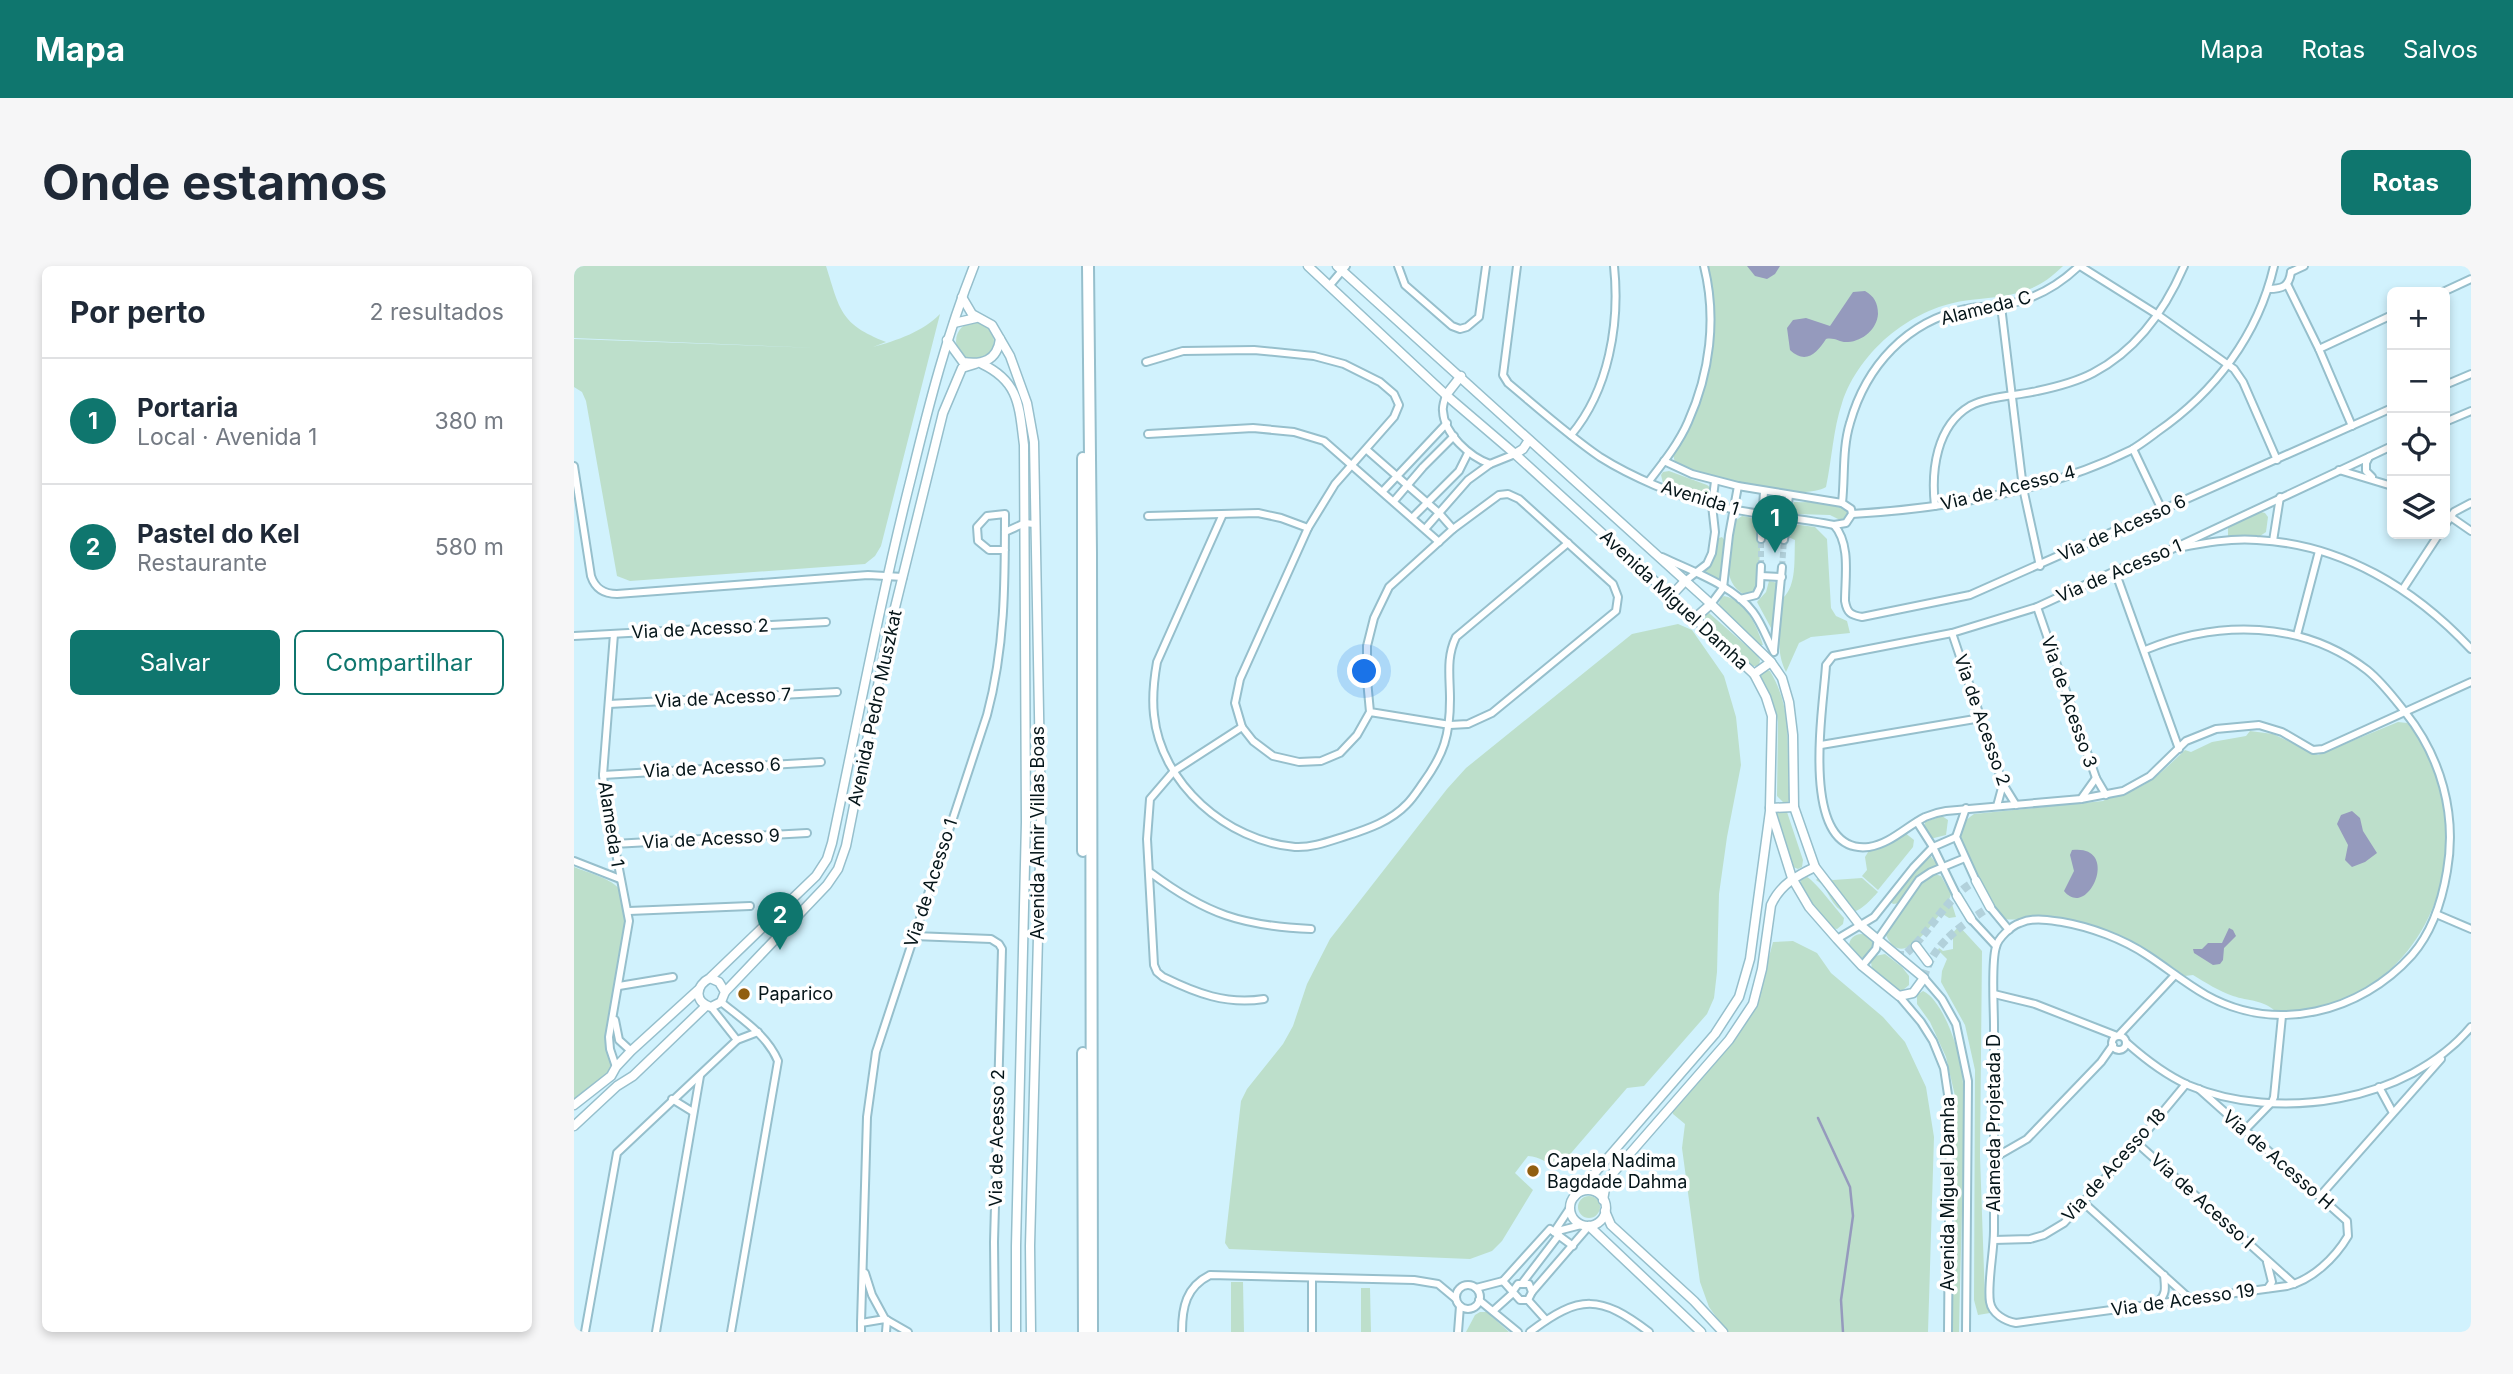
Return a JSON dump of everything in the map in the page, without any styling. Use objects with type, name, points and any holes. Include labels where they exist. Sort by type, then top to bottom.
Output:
[{"type":"highway","points":[[1082,266],[1084,1332]]},
{"type":"highway","points":[[1088,266],[1092,1332]]},
{"type":"street","points":[[962,297],[976,318],[992,325],[1000,340],[995,353],[986,362],[963,362],[947,340],[954,323],[962,297],[974,266]]},
{"type":"street","name":"Avenida Miguel Damha","points":[[1308,266],[1754,674],[1772,716],[1770,808],[1792,878],[1809,907],[1837,939],[1862,966],[1899,996],[1921,1021],[1934,1041],[1944,1068],[1950,1108],[1948,1332]]},
{"type":"street","points":[[1398,266],[1405,285],[1443,320],[1460,329],[1479,317],[1486,266]]},
{"type":"street","name":"Avenida 1","points":[[1517,266],[1503,375],[1508,383],[1571,435],[1602,458],[1680,495],[1712,505],[1762,515],[1834,524]]},
{"type":"street","points":[[1571,435],[1580,424],[1599,385],[1609,356],[1615,325],[1614,266]]},
{"type":"street","points":[[1649,481],[1688,424],[1706,371],[1710,314],[1704,266]]},
{"type":"street","points":[[2080,266],[2230,365],[2243,382],[2277,460]]},
{"type":"street","name":"Alameda C","points":[[1842,503],[1845,448],[1850,423],[1873,369],[1893,347],[1937,319],[1968,308],[2001,306],[2027,300],[2053,287],[2080,266]]},
{"type":"street","points":[[1935,506],[1936,460],[1940,442],[1957,415],[1972,405],[2067,383],[2093,373],[2139,338],[2158,315],[2184,266]]},
{"type":"street","name":"Via de Acesso 4","points":[[1852,514],[1935,506],[2023,488],[2087,469],[2133,449],[2176,419],[2230,365],[2253,323],[2268,289],[2274,266]]},
{"type":"street","points":[[2304,266],[2288,269],[2287,285],[2319,349],[2352,426]]},
{"type":"street","points":[[1330,285],[1341,268]]},
{"type":"street","name":"Avenida Miguel Damha","points":[[1341,268],[1711,604],[1771,662],[1782,678],[1789,702],[1793,735],[1794,807],[1815,867],[1859,924],[1924,978],[1942,999],[1956,1024],[1968,1082],[1966,1332]]},
{"type":"street","points":[[2450,289],[2471,279]]},
{"type":"street","points":[[2268,289],[2281,289],[2287,285]]},
{"type":"street","points":[[2001,306],[2023,488],[2040,566]]},
{"type":"street","points":[[2319,349],[2387,317]]},
{"type":"street","points":[[954,323],[976,318]]},
{"type":"street","name":"Avenida Pedro Muszkat","points":[[710,978],[816,876],[827,859],[835,832],[887,575],[947,340]]},
{"type":"street","name":"Avenida Almir Villas Boas","points":[[1000,340],[1017,374],[1032,424],[1034,442],[1029,524],[1016,1332]]},
{"type":"street","points":[[1146,362],[1183,351],[1254,350],[1314,356],[1344,365],[1387,387],[1399,405],[1394,416],[1367,450],[1335,485],[1308,528],[1240,679],[1235,703],[1242,727],[1253,741],[1273,756],[1300,762],[1321,761],[1340,753],[1357,735],[1370,712],[1367,646],[1374,618],[1389,587],[1454,529],[1494,498],[1508,494],[1519,499],[1613,584],[1618,597],[1616,611],[1492,713],[1468,724],[1450,725],[1370,712]]},
{"type":"street","name":"Avenida Almir Villas Boas","points":[[979,364],[1002,376],[1011,386],[1016,399],[1024,445],[1029,524],[1041,821],[1030,1246],[1031,1332]]},
{"type":"street","name":"Avenida Pedro Muszkat","points":[[725,992],[827,886],[838,869],[846,846],[887,640],[943,413],[962,368],[979,364]]},
{"type":"street","points":[[2450,383],[2471,374]]},
{"type":"street","points":[[1461,376],[1446,395],[1443,411],[1454,436],[1468,453],[1490,464]]},
{"type":"street","name":"Via de Acesso 6","points":[[1834,524],[1841,533],[1844,547],[1846,609],[1851,615],[1862,617],[1924,605],[1970,595],[2040,566],[2387,410]]},
{"type":"street","points":[[2450,420],[2471,411]]},
{"type":"street","points":[[1383,491],[1447,423]]},
{"type":"street","points":[[1148,434],[1253,428],[1294,432],[1324,441],[1439,542]]},
{"type":"street","points":[[1394,501],[1454,436]]},
{"type":"street","points":[[1424,529],[1468,480],[1490,464],[1523,449],[1530,440]]},
{"type":"street","name":"Via de Acesso 1","points":[[1821,745],[1826,665],[1833,656],[1952,633],[2037,607],[2115,571],[2170,550],[2387,448]]},
{"type":"street","points":[[2133,449],[2162,510]]},
{"type":"street","points":[[1367,450],[1454,529]]},
{"type":"street","points":[[1412,518],[1459,471],[1468,453]]},
{"type":"street","points":[[2369,456],[2366,463],[2368,475],[2384,483]]},
{"type":"street","name":"Avenida 1","points":[[1664,461],[1716,481],[1764,492],[1842,503]]},
{"type":"street","points":[[574,466],[591,576],[596,586],[605,593],[887,575],[903,577]]},
{"type":"street","points":[[2339,470],[2387,484]]},
{"type":"street","points":[[1459,471],[1468,480]]},
{"type":"street","points":[[1671,596],[1707,564],[1712,553],[1715,532],[1712,505],[1716,481]]},
{"type":"street","points":[[1695,618],[1711,604],[1723,587],[1738,486]]},
{"type":"street","points":[[1764,492],[1761,536],[1784,538],[1789,495]]},
{"type":"street","points":[[2273,541],[2280,497]]},
{"type":"street","points":[[1834,524],[1846,523],[1852,514],[1851,509],[1842,503]]},
{"type":"street","points":[[2450,513],[2471,503]]},
{"type":"street","points":[[1148,516],[1258,513],[1308,528]]},
{"type":"street","name":"Via de Acesso 1","points":[[863,1254],[868,1096],[876,1052],[993,692],[1003,632],[1005,550],[1005,514],[987,516],[976,531],[978,541],[985,548],[1005,550]]},
{"type":"street","points":[[1223,514],[1157,662],[1153,688],[1154,715],[1160,742],[1174,771],[1186,789],[1203,806],[1235,829],[1274,843],[1297,847],[1317,845],[1379,824],[1407,804],[1440,760],[1450,725],[1449,652],[1456,637],[1567,543]]},
{"type":"street","points":[[2450,516],[2471,531]]},
{"type":"street","points":[[1005,532],[1029,524]]},
{"type":"street","points":[[1715,532],[1729,535]]},
{"type":"street","points":[[2170,550],[2214,541],[2256,539],[2319,551],[2382,575],[2445,621],[2471,649]]},
{"type":"street","points":[[2403,589],[2436,539]]},
{"type":"street","points":[[1650,551],[1723,587],[1740,599],[1753,611],[1774,652]]},
{"type":"street","points":[[2297,635],[2319,551]]},
{"type":"street","points":[[1740,599],[1756,595],[1760,587],[1761,566]]},
{"type":"street","points":[[1754,674],[1771,662],[1774,652],[1782,567]]},
{"type":"street","points":[[2115,571],[2179,749]]},
{"type":"street","points":[[1761,576],[1782,577]]},
{"type":"street","name":"Via de Acesso 3","points":[[2037,607],[2096,778],[2106,794]]},
{"type":"street","name":"Via de Acesso 2","points":[[574,636],[826,622]]},
{"type":"street","points":[[1917,822],[1971,919],[1996,946],[2009,930],[2019,923],[2032,920],[2072,924],[2104,934],[2144,953],[2210,997],[2226,1004],[2282,1016],[2330,1008],[2353,1000],[2377,986],[2416,951],[2436,914],[2450,857],[2448,808],[2438,767],[2428,743],[2393,695],[2366,670],[2336,651],[2297,635],[2249,628],[2228,629],[2196,634],[2145,650]]},
{"type":"street","name":"Via de Acesso 2","points":[[1952,633],[2003,784],[2015,804]]},
{"type":"street","name":"Alameda 1","points":[[614,634],[603,775],[620,879],[629,911],[620,986],[609,1037],[616,1067]]},
{"type":"street","points":[[1981,719],[1821,745],[1820,795],[1833,832],[1844,841],[1870,847],[1888,840],[1928,815],[1966,808],[2081,799],[2123,791],[2160,768],[2186,741],[2216,729],[2246,724],[2271,728],[2313,750],[2318,750],[2471,682]]},
{"type":"street","name":"Via de Acesso 7","points":[[609,704],[837,692]]},
{"type":"street","points":[[1242,727],[1174,771],[1150,799],[1147,839],[1151,873],[1154,965],[1158,974],[1217,999],[1241,1002],[1264,999]]},
{"type":"street","name":"Via de Acesso 6","points":[[603,775],[821,762]]},
{"type":"street","points":[[2081,799],[2096,778]]},
{"type":"street","points":[[1997,806],[2003,784]]},
{"type":"street","points":[[1493,1311],[1523,1282],[1556,1234],[1574,1197],[1715,1034],[1740,997],[1749,959],[1770,808],[1794,807]]},
{"type":"street","points":[[1966,808],[1956,837],[1990,907],[2009,930]]},
{"type":"street","name":"Via de Acesso 9","points":[[614,844],[807,833]]},
{"type":"street","points":[[1837,939],[1874,917],[1913,867],[1933,847],[1956,837]]},
{"type":"street","points":[[1862,966],[1876,949],[1878,939],[1919,880],[1965,858]]},
{"type":"street","points":[[574,861],[620,879]]},
{"type":"street","points":[[1723,1332],[1694,1301],[1611,1225],[1603,1200],[1606,1183],[1728,1040],[1753,1004],[1762,969],[1771,905],[1775,896],[1792,878],[1815,867]]},
{"type":"street","points":[[1151,873],[1181,895],[1211,910],[1243,921],[1311,929]]},
{"type":"street","points":[[1885,903],[1897,911]]},
{"type":"street","points":[[629,911],[750,906]]},
{"type":"street","points":[[2436,914],[2471,929]]},
{"type":"street","name":"Via de Acesso 2","points":[[914,936],[991,939],[999,944],[1002,953],[994,1242],[995,1332]]},
{"type":"street","points":[[1916,946],[1928,962]]},
{"type":"street","name":"Alameda Projetada D","points":[[1996,946],[1994,1240],[1990,1302],[2000,1317]]},
{"type":"street","points":[[1994,1158],[2027,1139],[2119,1043],[2175,975]]},
{"type":"street","points":[[620,986],[673,977]]},
{"type":"street","points":[[574,1105],[611,1076],[631,1051],[710,978],[719,982],[725,992],[721,1002]]},
{"type":"street","points":[[1899,996],[1913,993],[1924,978]]},
{"type":"street","points":[[698,990],[701,1002],[708,1006],[737,1040]]},
{"type":"street","points":[[1994,994],[2035,1004],[2085,1023],[2186,1084],[2227,1097],[2272,1102],[2316,1102],[2379,1087],[2446,1052]]},
{"type":"street","points":[[574,1126],[617,1086],[633,1076],[708,1006],[721,1002]]},
{"type":"street","points":[[721,1002],[772,1046],[778,1061],[731,1332]]},
{"type":"street","name":"Alameda 1","points":[[614,1011],[617,1036],[622,1044]]},
{"type":"street","points":[[2244,1131],[2272,1102],[2282,1016]]},
{"type":"street","points":[[2320,1196],[2392,1111],[2471,1027]]},
{"type":"street","points":[[585,1332],[617,1153],[737,1040],[758,1032]]},
{"type":"street","points":[[612,1056],[622,1044],[631,1051]]},
{"type":"street","points":[[616,1067],[626,1077],[633,1076]]},
{"type":"street","points":[[656,1332],[701,1076]]},
{"type":"street","name":"Via de Acesso 18","points":[[1994,1240],[2030,1239],[2064,1223],[2186,1084]]},
{"type":"street","points":[[2379,1087],[2392,1111]]},
{"type":"street","name":"Via de Acesso H","points":[[2199,1089],[2347,1221],[2348,1236]]},
{"type":"street","points":[[673,1100],[693,1112]]},
{"type":"street","name":"Via de Acesso I","points":[[2137,1143],[2294,1284]]},
{"type":"street","points":[[1574,1197],[1590,1191],[1603,1200]]},
{"type":"street","points":[[2084,1203],[2190,1299]]},
{"type":"street","points":[[1570,1208],[1574,1220],[1585,1225],[1701,1332]]},
{"type":"street","points":[[1556,1234],[1600,1222],[1605,1211]]},
{"type":"street","points":[[1528,1300],[1573,1246],[1585,1225]]},
{"type":"street","points":[[1476,1288],[1503,1281],[1550,1229],[1573,1246]]},
{"type":"street","name":"Via de Acesso 19","points":[[2000,1317],[2016,1323],[2294,1284],[2316,1272],[2348,1236]]},
{"type":"street","points":[[863,1254],[867,1281],[886,1320],[886,1332]]},
{"type":"street","points":[[861,1332],[863,1254]]},
{"type":"street","name":"Via de Acesso I","points":[[2266,1260],[2272,1273],[2272,1282],[2268,1288]]},
{"type":"street","points":[[1182,1332],[1182,1310],[1190,1291],[1199,1281],[1210,1275],[1414,1280],[1438,1284],[1448,1290],[1461,1306],[1458,1332]]},
{"type":"street","points":[[2155,1304],[2166,1290],[2164,1275]]},
{"type":"street","points":[[1312,1278],[1312,1332]]},
{"type":"street","points":[[1503,1281],[1520,1300],[1528,1300],[1546,1321]]},
{"type":"street","points":[[1523,1282],[1529,1284],[1532,1292]]},
{"type":"street","points":[[1456,1299],[1462,1286],[1476,1288],[1479,1300],[1472,1308],[1461,1306]]},
{"type":"street","points":[[1479,1300],[1518,1332]]},
{"type":"street","points":[[1530,1332],[1575,1306],[1595,1303],[1617,1309],[1649,1332]]},
{"type":"street","points":[[861,1323],[886,1320],[908,1332]]},
{"type":"green space","points":[[574,266],[826,266],[839,305],[850,322],[886,342],[873,347],[909,335],[940,314],[881,546],[875,556],[865,564],[630,581],[617,576],[586,401],[582,392],[574,387],[574,339],[819,348],[574,338]]},
{"type":"green space","points":[[1706,266],[2063,266],[2031,289],[1949,304],[1910,321],[1892,334],[1876,348],[1850,383],[1839,413],[1826,487],[1796,492],[1731,481],[1675,463],[1673,454],[1710,359]]},
{"type":"green space","points":[[975,322],[988,328],[994,341],[988,354],[975,360],[962,354],[956,341],[962,328]]},
{"type":"green space","points":[[1669,471],[1707,485],[1711,488],[1710,494],[1705,497],[1663,483],[1661,475]]},
{"type":"green space","points":[[1794,502],[1832,503],[1851,513],[1848,519],[1842,521],[1830,515],[1795,514],[1791,508]]},
{"type":"green space","points":[[2258,511],[2268,517],[2266,532],[2260,536],[2228,536],[2228,524]]},
{"type":"green space","points":[[1742,516],[1755,520],[1761,531],[1758,587],[1754,593],[1745,595],[1732,582],[1728,565],[1730,528],[1732,523]]},
{"type":"green space","points":[[1792,524],[1815,527],[1827,539],[1831,608],[1836,616],[1847,621],[1850,633],[1811,637],[1799,643],[1786,672],[1780,654],[1779,636],[1783,598],[1791,586],[1794,571],[1795,540],[1786,536]]},
{"type":"green space","points":[[1722,537],[1725,541],[1723,577],[1717,579],[1704,571],[1716,539]]},
{"type":"green space","points":[[1769,581],[1778,583],[1774,628],[1771,628],[1757,602],[1766,592]]},
{"type":"green space","points":[[1724,596],[1739,603],[1744,609],[1754,623],[1763,645],[1759,645],[1718,606]]},
{"type":"green space","points":[[1709,613],[1757,655],[1759,666],[1751,666],[1706,628],[1705,616]]},
{"type":"green space","points":[[1678,624],[1692,630],[1724,676],[1736,717],[1741,765],[1719,894],[1714,998],[1707,1014],[1644,1086],[1627,1088],[1560,1166],[1528,1156],[1515,1173],[1533,1190],[1502,1241],[1492,1251],[1470,1259],[1229,1249],[1225,1243],[1241,1101],[1293,1026],[1307,984],[1330,939],[1466,768],[1632,634]]},
{"type":"green space","points":[[1766,670],[1770,671],[1778,687],[1786,718],[1790,797],[1788,802],[1784,803],[1777,796],[1778,722],[1760,674]]},
{"type":"green space","points":[[2398,722],[2407,723],[2419,736],[2439,784],[2446,826],[2444,868],[2433,907],[2415,941],[2389,971],[2357,993],[2318,1007],[2275,1011],[2261,1003],[2233,996],[2193,975],[2185,976],[2155,955],[2123,938],[2089,925],[2045,916],[2003,919],[1959,844],[1962,827],[1974,814],[2103,801],[2146,783],[2185,750],[2191,752],[2212,742],[2246,736],[2250,731],[2273,734],[2318,755]]},
{"type":"green space","points":[[1786,809],[1803,860],[1802,867],[1798,869],[1791,866],[1775,816],[1778,810]]},
{"type":"green space","points":[[1942,816],[1948,820],[1946,835],[1930,839],[1924,828],[1925,822]]},
{"type":"green space","points":[[1904,832],[1914,840],[1913,847],[1878,890],[1862,876],[1867,870],[1865,857],[1870,849]]},
{"type":"green space","points":[[1929,854],[1936,867],[1925,871],[1900,903],[1893,904],[1890,901],[1892,896]]},
{"type":"green space","points":[[574,867],[617,886],[626,904],[626,921],[609,1020],[608,1038],[614,1066],[574,1099]]},
{"type":"green space","points":[[1935,874],[1941,876],[1951,894],[1948,903],[1952,904],[1956,917],[1949,918],[1941,913],[1922,936],[1906,948],[1891,944],[1885,933],[1900,909],[1921,882]]},
{"type":"green space","points":[[1820,876],[1833,880],[1862,878],[1878,892],[1859,910],[1847,913],[1836,906],[1823,885],[1816,880]]},
{"type":"green space","points":[[1807,877],[1844,918],[1843,924],[1837,929],[1829,928],[1799,887],[1801,880]]},
{"type":"green space","points":[[1959,926],[1982,951],[1980,1156],[1985,1300],[1990,1313],[1978,1315],[1974,1300],[1975,1070],[1965,1025],[1941,982],[1947,959],[1938,950],[1953,949],[1953,939],[1950,936]]},
{"type":"green space","points":[[1861,934],[1869,938],[1873,946],[1869,954],[1861,958],[1853,954],[1849,946],[1853,938]]},
{"type":"green space","points":[[1793,941],[1817,953],[1831,973],[1883,1017],[1905,1042],[1926,1087],[1934,1137],[1928,1332],[1727,1332],[1709,1307],[1700,1282],[1682,1148],[1685,1124],[1673,1114],[1671,1108],[1725,1049],[1755,1009],[1773,942]]},
{"type":"green space","points":[[1885,954],[1909,976],[1909,985],[1903,990],[1895,990],[1872,970],[1871,962],[1875,956]]},
{"type":"green space","points":[[1923,991],[1937,1004],[1943,1015],[1954,1039],[1962,1070],[1964,1118],[1959,1332],[1952,1332],[1955,1096],[1946,1057],[1930,1022],[1917,1004],[1917,995]]},
{"type":"green space","points":[[1585,1196],[1593,1196],[1600,1203],[1600,1211],[1593,1218],[1585,1218],[1578,1211],[1578,1203]]},
{"type":"green space","points":[[1231,1282],[1243,1282],[1244,1332],[1231,1332]]},
{"type":"green space","points":[[1361,1288],[1370,1288],[1371,1332],[1361,1332]]},
{"type":"green space","points":[[1487,1312],[1509,1332],[1466,1332],[1475,1315]]},
{"type":"water","points":[[1747,266],[1780,266],[1775,274],[1767,279],[1755,276]]},
{"type":"water","points":[[1865,291],[1875,300],[1878,310],[1875,325],[1868,333],[1848,342],[1826,339],[1815,353],[1806,357],[1790,350],[1787,328],[1793,320],[1806,318],[1830,326],[1853,292]]},
{"type":"water","points":[[2352,811],[2360,818],[2363,831],[2377,853],[2352,867],[2345,860],[2348,845],[2337,824],[2341,815]]},
{"type":"water","points":[[2072,850],[2087,851],[2095,858],[2098,868],[2096,880],[2090,890],[2073,898],[2064,891],[2074,871],[2070,855]]},
{"type":"water","points":[[2229,928],[2236,936],[2224,948],[2220,964],[2213,965],[2194,953],[2193,949],[2202,949],[2208,943],[2222,943]]},
{"type":"waterway","points":[[1818,1118],[1850,1187],[1853,1216],[1841,1300],[1843,1332]]},
{"type":"tunnel","points":[[1761,539],[1761,566]]},
{"type":"tunnel","points":[[1782,567],[1784,540]]},
{"type":"tunnel","points":[[1896,955],[1904,955],[1947,905],[1976,881]]},
{"type":"tunnel","points":[[1924,978],[1933,955],[1950,936],[1990,907]]},
{"type":"place","name":"Portaria","points":[[1775,553]]},
{"type":"place","name":"Pastel do Kel","points":[[780,950]]},
{"type":"place","name":"Paparico","points":[[744,994]]},
{"type":"place","name":"Capela Nadima Bagdade Dahma","points":[[1533,1171]]}]
